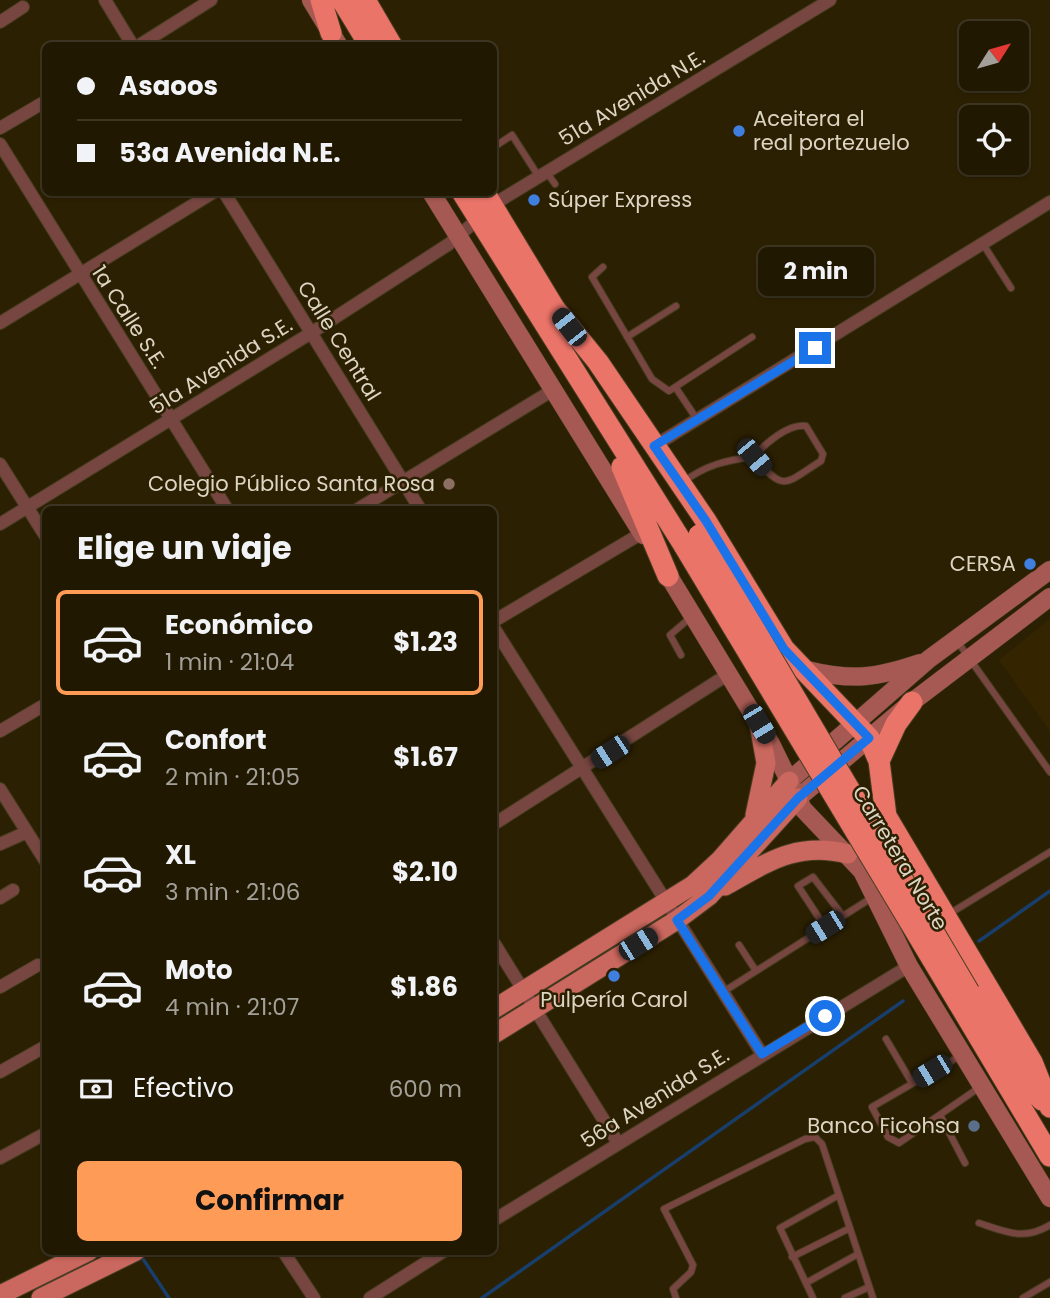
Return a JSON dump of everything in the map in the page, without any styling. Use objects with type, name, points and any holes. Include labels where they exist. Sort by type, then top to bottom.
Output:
[{"type":"highway","points":[[321,0],[335,39]]},
{"type":"highway","points":[[342,0],[368,42]]},
{"type":"highway","points":[[365,0],[390,42]]},
{"type":"highway","name":"Carretera Norte","points":[[469,196],[485,206],[555,309],[963,997],[1048,1154]]},
{"type":"highway","name":"Carretera Norte","points":[[485,206],[594,405],[692,541]]},
{"type":"highway","points":[[555,309],[598,362],[681,484],[784,649],[864,731],[879,761],[886,816],[1032,1062],[1050,1108]]},
{"type":"highway","points":[[594,405],[668,576]]},
{"type":"highway","points":[[879,761],[896,724],[912,702]]},
{"type":"highway","name":"Carretera Norte","points":[[963,997],[1015,1071],[1050,1108]]},
{"type":"main road","points":[[754,819],[766,763],[759,724]]},
{"type":"main road","points":[[497,1007],[666,903],[706,874],[754,819],[794,789]]},
{"type":"main road","points":[[709,896],[794,789]]},
{"type":"main road","points":[[497,1032],[677,920],[709,896],[787,854],[808,849],[848,854]]},
{"type":"main road","points":[[45,1290],[84,1255]]},
{"type":"main road","points":[[0,1295],[45,1290],[127,1255]]},
{"type":"street","points":[[105,0],[133,42]]},
{"type":"street","points":[[143,42],[211,0]]},
{"type":"street","points":[[311,0],[335,39]]},
{"type":"street","name":"51a Avenida N.E.","points":[[458,236],[485,206],[543,175],[830,0]]},
{"type":"street","points":[[0,22],[23,7]]},
{"type":"street","points":[[0,128],[42,103]]},
{"type":"street","name":"1a Calle S.E.","points":[[0,144],[225,506]]},
{"type":"street","points":[[0,323],[207,196]]},
{"type":"street","name":"Calle Central","points":[[226,196],[418,506]]},
{"type":"street","points":[[433,196],[759,724],[809,817],[862,871],[1015,1115],[1048,1154]]},
{"type":"street","points":[[654,446],[1050,202]]},
{"type":"street","name":"51a Avenida S.E.","points":[[0,524],[311,333],[458,236]]},
{"type":"street","points":[[363,506],[553,390]]},
{"type":"street","points":[[0,464],[42,531]]},
{"type":"street","points":[[497,619],[642,533]]},
{"type":"street","points":[[794,789],[864,731],[929,659],[1050,570]]},
{"type":"street","points":[[864,731],[912,702],[1050,597]]},
{"type":"street","points":[[497,633],[762,1054]]},
{"type":"street","points":[[807,670],[855,679],[888,674],[929,659]]},
{"type":"street","points":[[497,822],[727,675]]},
{"type":"street","points":[[0,731],[42,710]]},
{"type":"street","points":[[0,789],[42,856]]},
{"type":"street","points":[[0,844],[27,832]]},
{"type":"street","points":[[862,871],[886,929],[1050,1198]]},
{"type":"street","points":[[0,898],[13,890]]},
{"type":"street","points":[[497,948],[618,1143]]},
{"type":"street","points":[[0,987],[38,965]]},
{"type":"street","name":"56a Avenida S.E.","points":[[497,1218],[909,966]]},
{"type":"street","points":[[0,1072],[42,1048]]},
{"type":"street","points":[[0,1158],[42,1134]]},
{"type":"street","points":[[286,1255],[314,1298]]},
{"type":"street","points":[[370,1298],[438,1255]]},
{"type":"lane","points":[[497,145],[512,135],[543,175],[555,184]]},
{"type":"lane","points":[[982,244],[1011,288]]},
{"type":"lane","points":[[603,267],[592,277],[659,386],[668,391],[752,337]]},
{"type":"lane","points":[[627,337],[676,306]]},
{"type":"lane","points":[[676,388],[696,418]]},
{"type":"lane","points":[[681,484],[702,468],[725,460],[754,457],[762,448],[801,425],[806,426],[823,454],[821,461],[791,480],[782,482],[774,480],[754,457]]},
{"type":"lane","points":[[681,655],[670,635],[691,617]]},
{"type":"lane","points":[[956,639],[1050,772]]},
{"type":"lane","points":[[944,917],[1050,852]]},
{"type":"lane","points":[[825,927],[800,893],[798,886],[813,877],[843,916]]},
{"type":"lane","points":[[722,992],[873,897]]},
{"type":"lane","points":[[739,945],[757,971]]},
{"type":"lane","points":[[886,1039],[912,1083]]},
{"type":"lane","points":[[963,1054],[872,1107],[872,1112],[888,1137],[899,1143],[982,1086]]},
{"type":"lane","points":[[940,1115],[965,1163]]},
{"type":"lane","points":[[676,1298],[673,1289],[691,1272],[693,1265],[664,1209],[815,1137],[822,1144],[873,1298]]},
{"type":"lane","points":[[813,1298],[780,1228],[839,1195]]},
{"type":"lane","points":[[979,1223],[1016,1236],[1036,1234],[1050,1225]]},
{"type":"lane","points":[[792,1257],[850,1228]]},
{"type":"lane","points":[[806,1283],[858,1254]]},
{"type":"lane","points":[[1023,1298],[1050,1282]]},
{"type":"lane","points":[[845,1298],[869,1287]]},
{"type":"shaded area","points":[[1050,619],[1050,731],[999,660]]},
{"type":"waterway","points":[[979,941],[1050,891]]},
{"type":"waterway","points":[[482,1298],[903,1001]]},
{"type":"waterway","points":[[94,1257],[98,1255]]},
{"type":"waterway","points":[[141,1256],[169,1298]]},
{"type":"place","name":"Aceitera el real portezuelo","points":[[739,131]]},
{"type":"place","name":"Súper Express","points":[[534,200]]},
{"type":"place","name":"Colegio Público Santa Rosa","points":[[449,484]]},
{"type":"place","name":"CERSA","points":[[1030,564]]},
{"type":"place","name":"Pulpería Carol","points":[[614,976]]},
{"type":"place","name":"Banco Ficohsa","points":[[974,1126]]},
{"type":"route","points":[[815,348],[654,446],[740,574],[784,649],[807,670],[869,738],[798,798],[709,896],[677,920],[762,1054],[825,1016]]}]
